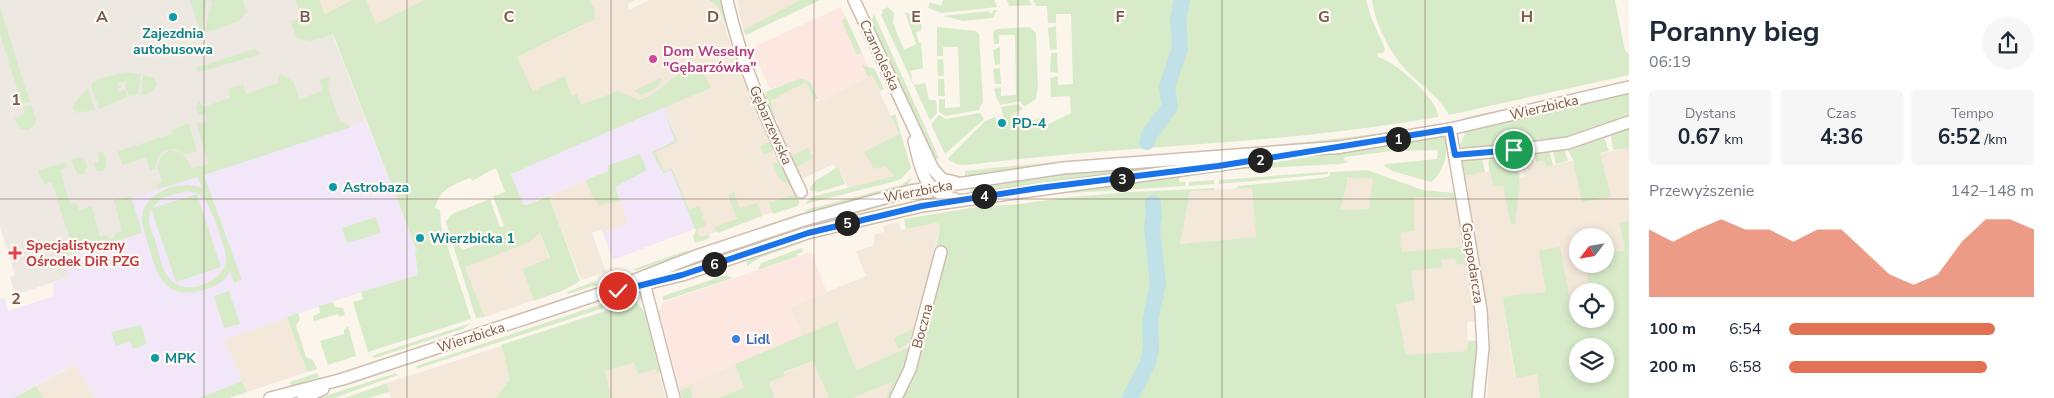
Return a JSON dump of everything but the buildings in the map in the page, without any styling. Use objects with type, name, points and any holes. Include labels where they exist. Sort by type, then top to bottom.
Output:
[{"type":"street","name":"Gębarzewska","points":[[728,0],[735,38],[747,70],[801,192]]},
{"type":"street","name":"Czarnoleska","points":[[854,0],[905,111],[927,172]]},
{"type":"street","name":"Wierzbicka","points":[[643,281],[682,275],[808,233],[912,208],[960,199],[1218,166],[1450,129],[1629,88]]},
{"type":"street","points":[[1455,155],[1514,150],[1568,142],[1629,122]]},
{"type":"street","name":"Gospodarcza","points":[[1450,129],[1482,328],[1482,368],[1478,398]]},
{"type":"street","name":"Wierzbicka","points":[[270,398],[343,380],[643,281],[804,220],[910,191],[1063,168],[1340,147]]},
{"type":"street","points":[[927,172],[942,179],[958,183]]},
{"type":"street","points":[[912,208],[923,200],[934,180],[927,172]]},
{"type":"street","points":[[910,191],[927,172]]},
{"type":"street","points":[[931,187],[946,196],[960,199]]},
{"type":"street","name":"Boczna","points":[[896,398],[910,369],[941,252]]},
{"type":"street","points":[[643,281],[674,398]]},
{"type":"street","name":"Wierzbicka","points":[[303,398],[343,380]]},
{"type":"shaded area","points":[[0,0],[319,0],[366,121],[207,174],[142,233],[63,258],[69,277],[15,295],[10,277],[15,275],[0,227]]},
{"type":"shaded area","points":[[319,0],[352,0],[324,14]]},
{"type":"shaded area","points":[[364,0],[424,0],[376,24]]},
{"type":"shaded area","points":[[575,0],[636,0],[628,4],[629,10],[650,0],[707,0],[718,7],[742,76],[799,202],[700,237],[672,168],[664,171],[656,152],[589,139],[565,77],[533,91],[517,57],[586,24]]},
{"type":"shaded area","points":[[737,0],[800,0],[743,30]]},
{"type":"shaded area","points":[[841,7],[872,75],[819,101],[810,82],[802,78],[770,89],[751,48]]},
{"type":"shaded area","points":[[872,75],[899,134],[896,176],[848,188],[838,167],[836,168],[833,164],[800,180],[776,125],[778,123],[769,101],[806,82],[817,102]]},
{"type":"shaded area","points":[[665,107],[678,142],[656,152],[664,171],[672,168],[696,228],[613,260],[603,233],[628,223],[609,171],[523,206],[511,173]]},
{"type":"shaded area","points":[[366,121],[417,251],[415,252],[418,275],[349,296],[224,340],[242,381],[199,398],[95,398],[75,364],[14,398],[0,398],[0,299],[5,298],[8,311],[54,296],[53,283],[69,277],[63,258],[142,233],[132,198]]},
{"type":"shaded area","points":[[1629,147],[1629,268],[1626,250],[1614,252],[1614,228],[1569,228],[1569,273],[1587,273],[1589,283],[1569,283],[1569,324],[1546,293],[1502,298],[1515,377],[1537,374],[1540,398],[1487,398],[1490,350],[1489,319],[1467,322],[1468,351],[1299,362],[1330,242],[1414,231],[1414,197],[1449,197],[1454,201],[1469,199],[1465,176],[1500,169],[1502,180],[1525,176],[1523,165],[1544,161],[1546,167]]},
{"type":"shaded area","points":[[609,170],[629,223],[603,233],[600,230],[592,233],[606,272],[581,280],[549,196]]},
{"type":"shaded area","points":[[1347,176],[1374,179],[1369,209],[1340,210],[1347,185]]},
{"type":"shaded area","points":[[1252,188],[1256,237],[1180,244],[1190,191]]},
{"type":"shaded area","points":[[899,222],[901,230],[940,224],[925,292],[907,349],[856,370],[837,321],[803,336],[790,307],[866,276],[856,251],[873,246],[875,234],[884,232],[883,226]]},
{"type":"shaded area","points":[[540,232],[561,291],[485,317],[463,262]]},
{"type":"shaded area","points":[[811,252],[827,292],[790,307],[803,336],[679,387],[659,311],[664,302]]},
{"type":"shaded area","points":[[287,317],[307,372],[247,392],[224,340]]},
{"type":"shaded area","points":[[501,346],[510,379],[497,398],[391,398],[387,383]]},
{"type":"shaded area","points":[[654,358],[666,398],[607,398],[611,397],[604,371]]},
{"type":"shaded area","points":[[814,361],[829,398],[775,398],[769,382],[785,376],[784,373]]},
{"type":"shaded area","points":[[76,364],[95,398],[14,398]]},
{"type":"shaded area","points":[[735,364],[744,388],[718,398],[682,398],[679,387]]},
{"type":"shaded area","points":[[893,381],[886,398],[853,398]]},
{"type":"green space","points":[[190,0],[207,0],[201,34]]},
{"type":"green space","points":[[211,0],[243,0],[247,12],[239,21],[205,33],[210,7],[212,6]]},
{"type":"green space","points":[[295,0],[319,0],[325,14],[352,0],[366,0],[376,24],[424,0],[589,0],[594,8],[595,19],[517,57],[533,91],[565,76],[572,96],[577,94],[581,105],[618,91],[638,100],[652,95],[680,72],[687,69],[694,75],[702,70],[711,88],[511,174],[523,204],[527,205],[549,196],[580,281],[566,289],[534,301],[523,269],[550,258],[540,232],[530,242],[465,267],[485,317],[476,318],[453,245],[459,243],[462,250],[474,246],[470,234],[451,240],[446,222],[452,214],[490,199],[500,227],[504,226],[493,196],[505,192],[496,168],[472,181],[470,178],[448,188],[443,192],[435,208],[440,210],[441,226],[471,319],[368,352],[353,302],[363,299],[361,292],[418,275],[415,252],[417,251],[333,34],[312,41],[297,39],[291,21],[302,18]]},
{"type":"green space","points":[[708,0],[722,0],[730,36],[718,7]]},
{"type":"green space","points":[[800,0],[820,0],[746,35],[743,30]]},
{"type":"green space","points":[[943,0],[994,0],[997,7],[942,13],[928,8],[930,2],[941,6]]},
{"type":"green space","points":[[1007,0],[1029,0],[1032,5],[1009,6]]},
{"type":"green space","points":[[1033,0],[1366,0],[1385,49],[1383,53],[1377,53],[1378,57],[1404,73],[1424,91],[1436,109],[1438,117],[1321,134],[958,165],[948,159],[949,157],[985,121],[995,117],[998,122],[1004,119],[1001,107],[1018,104],[1023,109],[1014,114],[1021,125],[1042,117],[1047,125],[1071,113],[1070,96],[1051,97],[1050,78],[1058,76],[1058,85],[1073,84],[1071,14],[1056,14],[1056,23],[1048,23],[1047,6],[1036,6]]},
{"type":"green space","points":[[1372,0],[1615,0],[1625,51],[1629,54],[1629,75],[1449,115],[1437,98],[1411,75],[1397,59],[1381,31]]},
{"type":"green space","points":[[0,7],[30,102],[22,104],[0,34]]},
{"type":"green space","points":[[888,7],[894,13],[893,23],[904,50],[916,44],[905,12],[918,18],[922,27],[921,31],[916,32],[919,43],[921,42],[923,68],[910,71],[911,79],[881,15],[883,13],[882,10]]},
{"type":"green space","points":[[993,10],[997,10],[993,18],[963,21],[943,16],[989,11],[989,13],[993,13]]},
{"type":"green space","points":[[874,14],[939,158],[934,160],[871,23]]},
{"type":"green space","points":[[846,18],[862,53],[857,55],[841,20]]},
{"type":"green space","points":[[1056,26],[1057,49],[1050,50],[1048,28]]},
{"type":"green space","points":[[937,27],[976,31],[979,34],[983,102],[979,110],[946,116],[939,112],[939,99],[945,99],[945,108],[960,107],[958,47],[943,47],[943,56],[937,56]]},
{"type":"green space","points":[[1030,27],[1036,33],[1038,86],[1036,99],[1024,107],[1020,101],[1000,105],[994,89],[1001,87],[1001,96],[1016,95],[1015,35],[999,35],[999,44],[994,44],[993,32],[997,29]]},
{"type":"green space","points":[[1000,47],[1000,64],[995,65],[993,50]]},
{"type":"green space","points":[[254,49],[261,54],[197,73],[196,68]]},
{"type":"green space","points":[[1051,53],[1057,53],[1058,73],[1050,72]]},
{"type":"green space","points":[[943,59],[944,76],[938,76],[937,60]]},
{"type":"green space","points":[[862,65],[875,69],[884,89],[880,91],[872,75],[868,77]]},
{"type":"green space","points":[[1000,68],[1001,84],[995,84],[993,69]]},
{"type":"green space","points":[[125,72],[141,74],[138,94],[129,96],[124,85],[127,84],[126,81],[118,83],[118,86],[121,85],[122,88],[118,89],[119,92],[125,90],[127,97],[99,109],[91,84],[98,79]]},
{"type":"green space","points":[[280,73],[294,82],[299,99],[323,91],[320,79],[329,77],[329,91],[340,121],[351,127],[204,175],[242,280],[234,283],[230,271],[219,284],[203,290],[187,293],[175,291],[159,275],[154,263],[142,223],[143,213],[147,204],[162,191],[182,185],[202,188],[198,177],[158,189],[156,184],[163,182],[157,168],[161,156],[169,150],[181,153],[186,158],[191,169],[208,164],[196,121],[202,123],[208,121],[205,114],[199,115],[196,107],[199,101],[203,107],[230,98],[228,89],[243,84],[246,94],[278,83]],"holes":[[[187,191],[199,194],[206,201],[212,213],[226,259],[224,267],[213,280],[196,287],[187,287],[172,281],[166,273],[161,263],[149,217],[151,209],[176,282],[221,267],[197,194],[152,208],[162,198]]]},
{"type":"green space","points":[[143,75],[154,78],[157,85],[151,92],[142,95]]},
{"type":"green space","points":[[660,78],[662,81],[649,92],[640,95],[634,91]]},
{"type":"green space","points":[[802,78],[810,82],[818,98],[815,100],[806,82],[770,101],[776,119],[774,119],[764,100],[767,91]]},
{"type":"green space","points":[[938,79],[944,79],[945,96],[938,96]]},
{"type":"green space","points":[[1629,81],[1629,83],[1464,121],[1463,118]]},
{"type":"green space","points":[[925,83],[929,100],[936,100],[937,113],[930,120],[914,85]]},
{"type":"green space","points":[[88,88],[95,110],[77,113],[73,109],[74,104]]},
{"type":"green space","points":[[1629,93],[1629,118],[1575,136],[1539,143],[1468,149],[1460,146],[1466,131]]},
{"type":"green space","points":[[31,105],[36,120],[34,126],[28,130],[21,129],[14,119],[25,114],[23,107]]},
{"type":"green space","points":[[663,108],[678,142],[656,152],[664,171],[672,168],[689,210],[699,206],[706,225],[697,230],[700,237],[709,234],[710,238],[695,243],[693,236],[696,231],[671,170],[663,173],[652,152],[675,141]]},
{"type":"green space","points":[[980,113],[984,119],[945,154],[931,124],[939,115],[946,119]]},
{"type":"green space","points":[[895,114],[911,168],[901,179],[801,205],[806,203],[811,197],[895,176],[885,166],[874,169],[864,152],[899,134],[891,116]]},
{"type":"green space","points":[[189,123],[197,151],[185,154],[174,149],[163,151],[157,158],[155,169],[150,170],[146,158],[122,165],[118,151],[172,134],[171,130]]},
{"type":"green space","points":[[1629,128],[1629,148],[1613,150],[1611,135]]},
{"type":"green space","points":[[1387,132],[1388,135],[1335,142],[1071,164],[965,176],[965,171],[1229,149]]},
{"type":"green space","points":[[1439,136],[1446,138],[1446,156],[1442,169],[1431,182],[1392,171],[1384,166],[1386,164],[1437,159],[1438,150],[1392,151],[1345,157],[1344,160],[1348,162],[1341,164],[1209,171],[1382,147]]},
{"type":"green space","points":[[1604,137],[1609,151],[1600,153],[1611,197],[1582,202],[1573,160],[1567,148]]},
{"type":"green space","points":[[771,141],[775,150],[764,155],[760,146]]},
{"type":"green space","points":[[808,148],[813,158],[795,168],[790,157]]},
{"type":"green space","points":[[1564,148],[1568,161],[1556,164],[1553,151]]},
{"type":"green space","points":[[103,151],[107,166],[103,171],[97,171],[94,164],[99,160],[97,153]]},
{"type":"green space","points":[[1549,151],[1553,165],[1546,167],[1544,161],[1536,162],[1535,153]]},
{"type":"green space","points":[[640,154],[647,170],[615,187],[620,201],[599,205],[592,195],[586,180],[609,171],[607,166]]},
{"type":"green space","points":[[1531,154],[1533,163],[1524,165],[1524,176],[1521,156]]},
{"type":"green space","points":[[1513,155],[1518,168],[1520,182],[1515,218],[1516,224],[1511,225],[1503,185],[1493,187],[1488,163],[1490,158]]},
{"type":"green space","points":[[81,157],[85,160],[87,166],[84,174],[78,175],[71,160]]},
{"type":"green space","points":[[1482,158],[1485,172],[1465,176],[1463,161]]},
{"type":"green space","points":[[66,162],[67,167],[60,170],[70,204],[76,203],[79,210],[92,206],[100,237],[107,235],[110,239],[115,237],[115,233],[122,231],[114,200],[131,196],[142,233],[67,256],[65,250],[72,247],[52,182],[44,184],[38,171]]},
{"type":"green space","points":[[781,162],[793,188],[779,178],[772,163]]},
{"type":"green space","points":[[1205,162],[970,192],[969,185],[1065,173]]},
{"type":"green space","points":[[838,167],[845,184],[819,192],[809,190],[815,181]]},
{"type":"green space","points":[[1367,170],[1423,190],[1454,193],[1454,201],[1449,197],[1414,197],[1414,231],[1400,233],[1402,252],[1462,247],[1465,263],[1457,265],[1455,258],[1441,260],[1442,267],[1411,271],[1415,300],[1396,304],[1406,355],[1467,351],[1468,340],[1476,341],[1476,373],[1471,398],[901,398],[931,315],[946,248],[936,248],[940,225],[937,223],[906,229],[904,219],[983,206],[1012,205],[1071,197],[1215,188],[1215,190],[1190,191],[1180,244],[1256,237],[1252,188],[1237,189],[1238,186],[1322,178],[1330,176],[1330,172]],"holes":[[[1347,177],[1373,179],[1369,209],[1340,210],[1347,185]]]},
{"type":"green space","points":[[1328,172],[1328,174],[1219,184],[1219,180]]},
{"type":"green space","points":[[1191,173],[1192,176],[1179,177],[1179,182],[1185,182],[1185,186],[1069,193],[1078,190]]},
{"type":"green space","points":[[913,177],[908,184],[901,188],[806,215],[805,210],[901,185]]},
{"type":"green space","points":[[1214,180],[1214,184],[1189,186],[1189,182]]},
{"type":"green space","points":[[734,192],[740,208],[757,203],[762,216],[718,233],[714,227],[737,219],[728,195]]},
{"type":"green space","points":[[796,194],[799,202],[798,206],[773,214],[769,203]]},
{"type":"green space","points":[[921,194],[809,227],[808,224]]},
{"type":"green space","points":[[376,217],[381,233],[347,243],[342,228]]},
{"type":"green space","points":[[1629,221],[1629,398],[1540,398],[1537,374],[1516,378],[1502,297],[1546,292],[1539,250],[1560,247],[1569,294],[1569,328],[1614,328],[1614,283],[1589,283],[1587,273],[1614,273],[1614,252],[1625,250],[1620,223]]},
{"type":"green space","points":[[802,226],[803,229],[658,275]]},
{"type":"green space","points":[[804,240],[804,242],[759,258],[747,266],[747,262],[753,257]]},
{"type":"green space","points":[[802,248],[803,252],[797,254],[798,256],[758,270],[761,263]]},
{"type":"green space","points":[[688,250],[684,255],[635,271],[634,269]]},
{"type":"green space","points":[[726,275],[733,278],[663,301],[663,296]]},
{"type":"green space","points":[[595,281],[597,285],[568,294],[567,292]]},
{"type":"green space","points":[[229,291],[240,324],[224,328],[214,296]]},
{"type":"green space","points":[[626,296],[628,300],[417,369],[416,366]]},
{"type":"green space","points":[[636,301],[645,313],[660,373],[656,369],[638,374],[634,363],[605,371],[611,397],[607,398],[496,398],[510,379],[501,345]]},
{"type":"green space","points":[[333,302],[335,307],[343,308],[345,315],[339,317],[338,314],[314,321],[313,316],[320,313],[319,306]]},
{"type":"green space","points":[[298,313],[300,319],[296,326],[306,357],[313,360],[317,369],[307,372],[287,317]]},
{"type":"green space","points":[[837,321],[856,370],[908,348],[913,350],[894,398],[886,398],[892,382],[853,398],[829,398],[813,361],[784,372],[785,376],[769,382],[775,398],[718,398],[744,388],[735,364]]},
{"type":"green space","points":[[471,323],[463,329],[375,358],[371,356]]},
{"type":"green space","points":[[141,325],[147,344],[133,349],[130,341],[116,346],[111,332]]},
{"type":"green space","points":[[348,326],[356,356],[328,365],[320,341],[344,334],[344,330]]},
{"type":"green space","points":[[913,329],[909,343],[898,349],[894,338]]},
{"type":"green space","points":[[317,373],[319,377],[291,386],[290,382]]},
{"type":"green space","points":[[396,373],[398,375],[334,398],[319,398]]},
{"type":"green space","points":[[242,381],[247,392],[229,398],[199,398]]},
{"type":"green space","points":[[387,383],[389,392],[369,398],[345,398]]},
{"type":"green space","points":[[36,386],[43,398],[14,398]]},
{"type":"green space","points":[[690,387],[693,398],[682,398],[680,391]]},
{"type":"waterway","points":[[1147,142],[1149,135],[1170,107],[1167,87],[1180,48],[1178,19],[1182,0]]},
{"type":"waterway","points":[[1130,398],[1148,363],[1151,348],[1150,322],[1158,284],[1152,228],[1153,203]]},
{"type":"place","name":"Zajezdnia autobusowa","points":[[173,17]]},
{"type":"place","name":"Dom Weselny \"Gębarzówka\"","points":[[653,59]]},
{"type":"place","name":"PD-4","points":[[1002,123]]},
{"type":"place","name":"Astrobaza","points":[[333,187]]},
{"type":"place","name":"Wierzbicka 1","points":[[420,238]]},
{"type":"place","name":"Specjalistyczny Ośrodek DiR PZG","points":[[15,253]]},
{"type":"place","name":"Lidl","points":[[736,339]]},
{"type":"place","name":"MPK","points":[[155,358]]},
{"type":"route","points":[[618,291],[682,275],[808,233],[947,201],[1218,166],[1397,139],[1450,129],[1455,155],[1514,150]]}]
